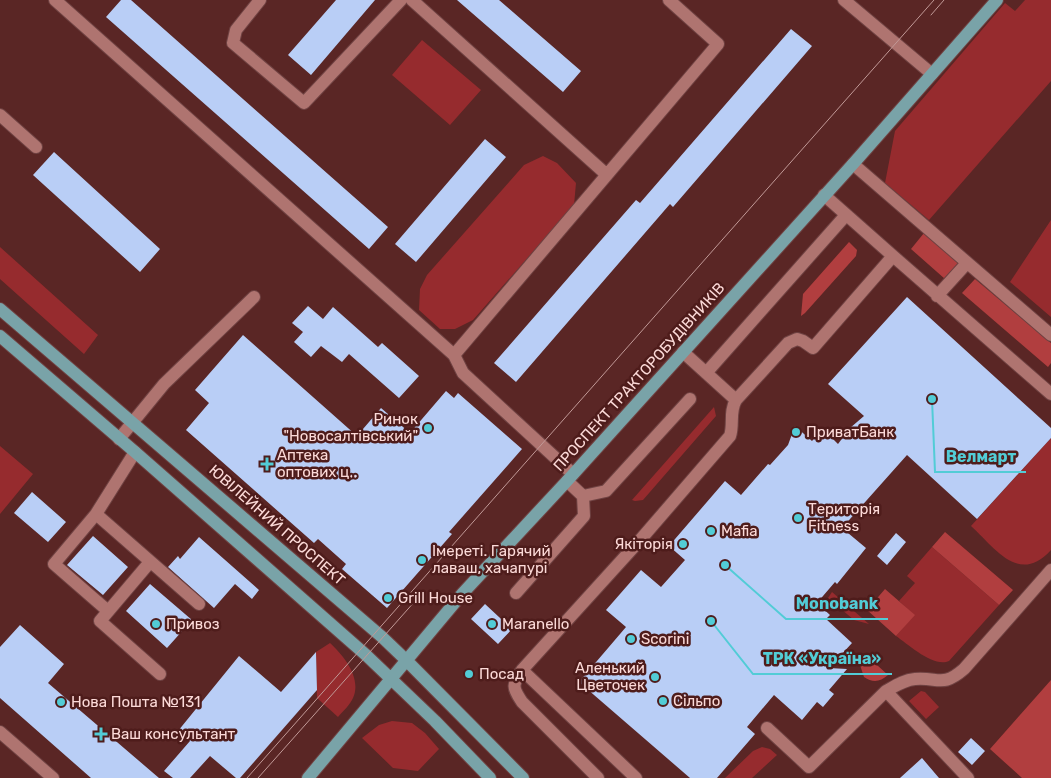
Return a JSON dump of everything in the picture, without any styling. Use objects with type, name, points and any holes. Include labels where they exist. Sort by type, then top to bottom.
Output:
[{"type":"main road","name":"ПРОСПЕКТ ТРАКТОРОБУДІВНИКІВ","points":[[308,778],[462,594],[853,164],[997,0]]},
{"type":"main road","name":"ЮВІЛЕЙНИЙ ПРОСПЕКТ","points":[[0,309],[308,572],[406,660],[523,778]]},
{"type":"main road","points":[[0,336],[135,452],[391,678],[490,778]]},
{"type":"street","points":[[55,0],[454,355],[463,373],[570,477],[583,496],[584,516],[516,593]]},
{"type":"street","points":[[260,0],[236,30],[233,43],[304,103],[400,0]]},
{"type":"street","points":[[412,0],[607,175]]},
{"type":"street","points":[[454,355],[718,44],[669,0]]},
{"type":"street","points":[[844,0],[932,74]]},
{"type":"street","points":[[0,115],[36,147]]},
{"type":"street","points":[[853,164],[1051,335]]},
{"type":"street","points":[[824,195],[1051,394]]},
{"type":"street","points":[[706,373],[846,215]]},
{"type":"street","points":[[598,778],[522,702],[514,691],[514,684],[522,670],[727,441],[732,430],[732,411],[736,400],[788,343],[797,339],[814,348],[893,256]]},
{"type":"street","points":[[937,296],[967,262]]},
{"type":"street","points":[[119,439],[164,384],[254,297]]},
{"type":"street","points":[[683,352],[736,400]]},
{"type":"street","points":[[583,496],[606,491],[690,399]]},
{"type":"street","points":[[108,611],[54,564],[96,514],[135,452]]},
{"type":"street","points":[[96,514],[199,604]]},
{"type":"street","points":[[150,562],[100,621],[160,674]]},
{"type":"street","points":[[767,728],[809,767],[886,691],[909,680],[939,681],[954,678],[1051,570]]},
{"type":"street","points":[[522,670],[636,778]]},
{"type":"street","points":[[886,691],[968,778]]},
{"type":"street","points":[[0,732],[53,778]]},
{"type":"shaded area","points":[[1025,0],[1051,0],[1051,81],[929,220],[885,183],[895,131],[1005,3],[1015,11]]},
{"type":"shaded area","points":[[422,40],[481,90],[450,125],[392,75]]},
{"type":"shaded area","points":[[543,156],[557,163],[576,183],[574,205],[473,320],[455,329],[440,329],[419,310],[420,289],[427,275],[524,165]]},
{"type":"shaded area","points":[[1051,220],[1051,317],[1010,282]]},
{"type":"shaded area","points":[[924,233],[959,263],[945,279],[911,249]]},
{"type":"shaded area","points":[[849,242],[857,250],[856,256],[801,316],[803,294]]},
{"type":"shaded area","points":[[0,247],[98,335],[84,354],[0,279]]},
{"type":"shaded area","points":[[975,279],[1051,343],[1051,363],[1048,367],[962,293]]},
{"type":"shaded area","points":[[714,407],[716,416],[643,500],[632,500]]},
{"type":"shaded area","points":[[1051,438],[1051,550],[1039,560],[1029,564],[1018,564],[1008,560],[999,553],[971,526]]},
{"type":"shaded area","points":[[0,446],[33,474],[0,514]]},
{"type":"shaded area","points":[[945,532],[1013,590],[999,605],[932,547]]},
{"type":"shaded area","points":[[932,547],[999,605],[949,661],[943,662],[929,659],[896,636],[914,615],[899,601],[915,583],[907,576]]},
{"type":"shaded area","points":[[885,589],[915,615],[896,636],[867,610]]},
{"type":"shaded area","points":[[832,592],[869,624],[854,620],[828,598]]},
{"type":"shaded area","points":[[330,643],[346,661],[355,683],[353,698],[338,717],[317,698],[316,652]]},
{"type":"shaded area","points":[[867,656],[888,675],[876,681],[864,677],[860,665]]},
{"type":"shaded area","points":[[1051,680],[1051,778],[1022,778],[990,749]]},
{"type":"shaded area","points":[[921,691],[925,692],[939,707],[926,719],[909,701]]},
{"type":"shaded area","points":[[392,721],[412,723],[425,733],[439,749],[418,771],[393,768],[362,738],[379,725]]},
{"type":"shaded area","points":[[762,747],[770,749],[777,755],[752,778],[725,778],[753,751]]},
{"type":"building","points":[[121,0],[131,0],[388,227],[369,249],[106,17]]},
{"type":"building","points":[[336,0],[375,0],[311,75],[288,55]]},
{"type":"building","points":[[457,0],[499,0],[581,71],[563,92]]},
{"type":"building","points":[[791,29],[812,46],[673,207],[670,204],[516,382],[494,363],[636,200],[640,203]]},
{"type":"building","points":[[485,139],[506,157],[416,262],[395,244]]},
{"type":"building","points":[[54,152],[160,249],[140,272],[33,175]]},
{"type":"building","points":[[907,297],[1051,428],[1051,438],[977,519],[907,455],[842,528],[866,548],[837,584],[835,582],[817,603],[830,615],[826,619],[852,643],[829,668],[847,669],[829,690],[834,694],[823,707],[817,702],[802,720],[774,695],[747,727],[755,734],[717,778],[690,778],[579,682],[626,627],[606,610],[641,570],[661,587],[685,560],[669,546],[725,481],[741,495],[768,464],[770,465],[788,445],[795,426],[812,441],[823,429],[838,444],[850,428],[864,416],[828,384]]},
{"type":"building","points":[[308,306],[323,319],[333,307],[378,347],[382,343],[419,376],[399,398],[349,354],[342,362],[321,346],[311,357],[294,342],[303,332],[292,323]]},
{"type":"building","points":[[243,335],[357,436],[381,408],[410,433],[446,391],[454,398],[458,393],[522,449],[449,532],[452,534],[387,608],[342,569],[346,564],[318,539],[314,543],[186,430],[209,403],[195,390]]},
{"type":"building","points":[[32,492],[66,522],[48,542],[14,513]]},
{"type":"building","points":[[896,533],[906,542],[887,565],[877,556]]},
{"type":"building","points":[[93,536],[128,567],[103,595],[67,565]]},
{"type":"building","points":[[199,537],[259,590],[252,599],[235,584],[214,608],[168,567],[178,556],[180,559]]},
{"type":"building","points":[[150,584],[192,620],[167,648],[126,611]]},
{"type":"building","name":"Maranello","points":[[485,604],[512,629],[498,644],[471,619]]},
{"type":"building","points":[[20,625],[64,664],[48,683],[159,778],[91,778],[0,698],[0,647]]},
{"type":"building","points":[[316,652],[317,690],[240,778],[236,778],[210,756],[190,778],[173,778],[164,771],[190,741],[178,731],[239,656],[281,692]]},
{"type":"building","points":[[971,738],[985,751],[972,765],[958,752]]},
{"type":"building","points":[[922,758],[939,778],[900,778]]},
{"type":"tram line","points":[[247,778],[934,0]]},
{"type":"tram line","points":[[931,15],[944,0]]},
{"type":"tram line","points":[[258,778],[424,591]]},
{"type":"place","name":"Велмарт","points":[[932,399]]},
{"type":"place","name":"Ринок \"Новосалтівський\"","points":[[428,428]]},
{"type":"place","name":"ПриватБанк","points":[[796,432]]},
{"type":"place","name":"Аптека оптових ц‥","points":[[267,464]]},
{"type":"place","name":"Територія Fitness","points":[[798,518]]},
{"type":"place","name":"Mafia","points":[[711,531]]},
{"type":"place","name":"Якіторія","points":[[683,544]]},
{"type":"place","name":"Імереті. Гарячий лаваш, хачапурі","points":[[422,560]]},
{"type":"place","name":"Monobank","points":[[725,565]]},
{"type":"place","name":"Grill House","points":[[388,598]]},
{"type":"place","name":"ТРК «Україна»","points":[[711,621]]},
{"type":"place","name":"Привоз","points":[[156,624]]},
{"type":"place","name":"Maranello","points":[[492,624]]},
{"type":"place","name":"Scorini","points":[[631,639]]},
{"type":"place","name":"Посад","points":[[469,674]]},
{"type":"place","name":"Аленький Цветочек","points":[[655,677]]},
{"type":"place","name":"Сільпо","points":[[663,701]]},
{"type":"place","name":"Нова Пошта №131","points":[[61,702]]},
{"type":"place","name":"Ваш консультант","points":[[101,734]]}]
